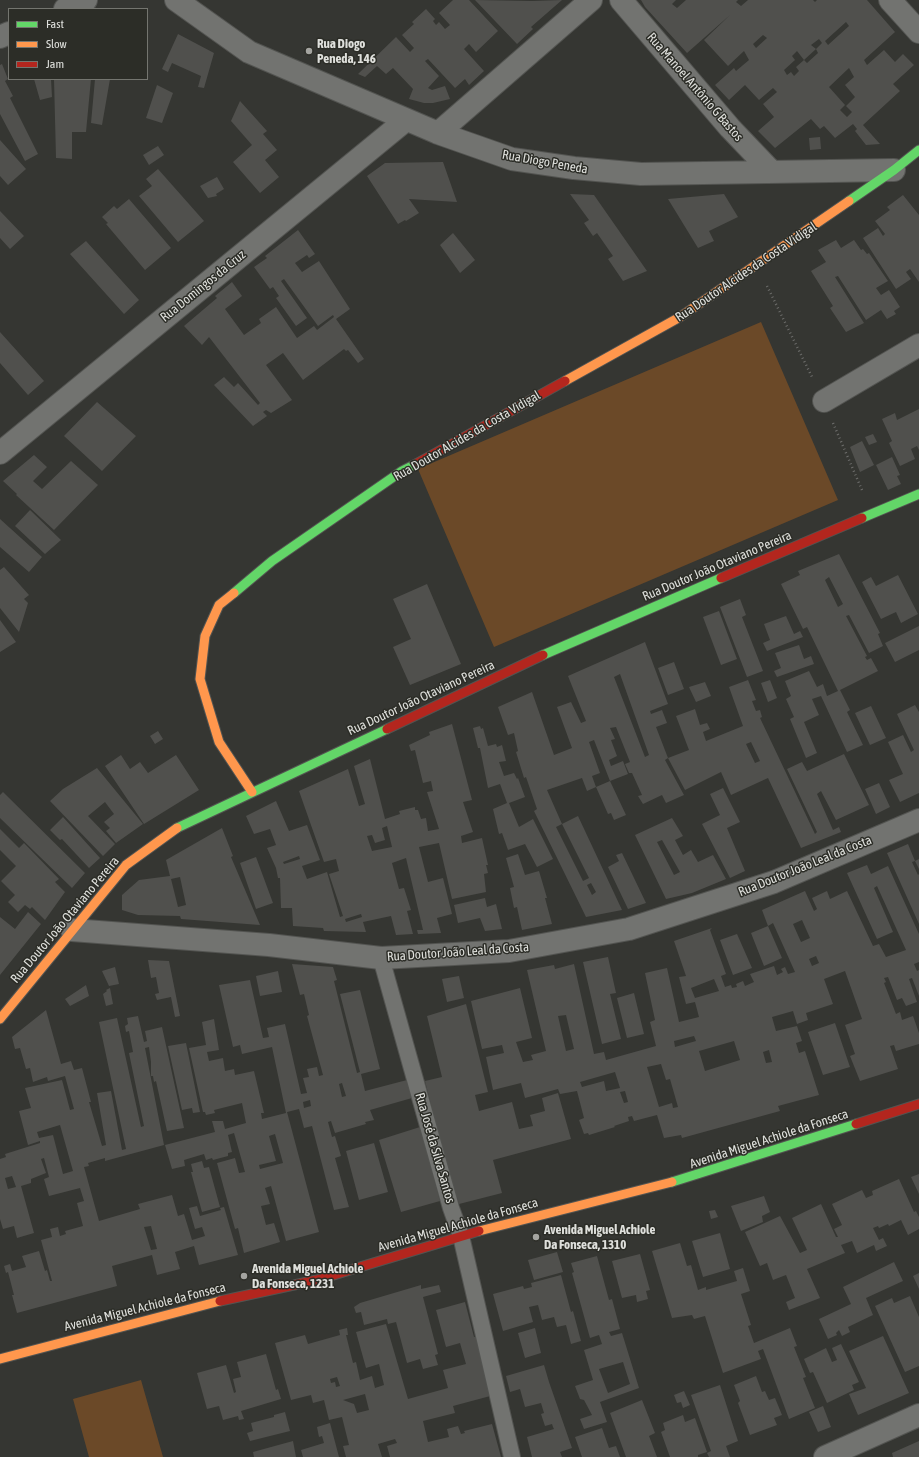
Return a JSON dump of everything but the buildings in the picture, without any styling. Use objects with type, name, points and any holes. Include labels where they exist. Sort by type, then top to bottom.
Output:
[{"type":"street","name":"Rua Diogo Peneda","points":[[176,0],[249,52],[406,120],[512,159],[574,168],[641,174],[894,170]]},
{"type":"street","points":[[438,133],[591,0]]},
{"type":"street","name":"Rua Manoel Antônio G Bastos","points":[[620,0],[730,128],[772,172]]},
{"type":"street","points":[[890,0],[919,32]]},
{"type":"street","name":"Rua Domingos da Cruz","points":[[0,452],[406,120]]},
{"type":"street","points":[[894,170],[919,150]]},
{"type":"street","name":"Rua Doutor Alcides da Costa Vidigal","points":[[252,792],[219,742],[200,679],[205,636],[219,605],[272,561],[402,472],[680,317],[894,170]]},
{"type":"street","points":[[824,401],[919,345]]},
{"type":"street","name":"Rua Doutor João Otaviano Pereira","points":[[0,1019],[126,865],[180,827],[564,645],[919,494]]},
{"type":"street","name":"Rua Doutor João Leal da Costa","points":[[72,930],[269,945],[381,958],[509,951],[629,929],[774,882],[919,820]]},
{"type":"street","name":"Avenida Miguel Achiole da Fonseca","points":[[0,1359],[199,1306],[316,1280],[461,1236],[686,1179],[919,1104]]},
{"type":"street","points":[[825,1457],[919,1415]]},
{"type":"lane","name":"Rua José da Silva Santos","points":[[381,958],[451,1208],[461,1236],[512,1457]]},
{"type":"shaded area","points":[[761,322],[838,500],[494,647],[418,469]]},
{"type":"shaded area","points":[[141,1380],[163,1457],[89,1457],[73,1399]]},
{"type":"traffic: fast","points":[[849,201],[894,170],[919,150]]},
{"type":"traffic: fast","points":[[234,593],[272,561],[402,471],[416,464]]},
{"type":"traffic: fast","points":[[862,518],[919,494]]},
{"type":"traffic: fast","points":[[543,655],[721,578]]},
{"type":"traffic: fast","points":[[177,828],[387,729]]},
{"type":"traffic: fast","points":[[672,1182],[856,1124]]},
{"type":"traffic: slow","points":[[565,381],[680,317],[849,201]]},
{"type":"traffic: slow","points":[[234,593],[219,605],[205,636],[200,679],[219,742],[252,792]]},
{"type":"traffic: slow","points":[[0,1019],[126,865],[177,828]]},
{"type":"traffic: slow","points":[[479,1231],[672,1182]]},
{"type":"traffic: slow","points":[[0,1359],[220,1301]]},
{"type":"traffic: jam","points":[[416,464],[565,381]]},
{"type":"traffic: jam","points":[[721,578],[862,518]]},
{"type":"traffic: jam","points":[[387,729],[543,655]]},
{"type":"traffic: jam","points":[[856,1124],[919,1104]]},
{"type":"traffic: jam","points":[[220,1301],[317,1280],[479,1231]]},
{"type":"place","name":"Rua Diogo Peneda, 146","points":[[309,51]]},
{"type":"place","name":"Avenida Miguel Achiole Da Fonseca, 1310","points":[[536,1237]]},
{"type":"place","name":"Avenida Miguel Achiole Da Fonseca, 1231","points":[[244,1276]]}]
